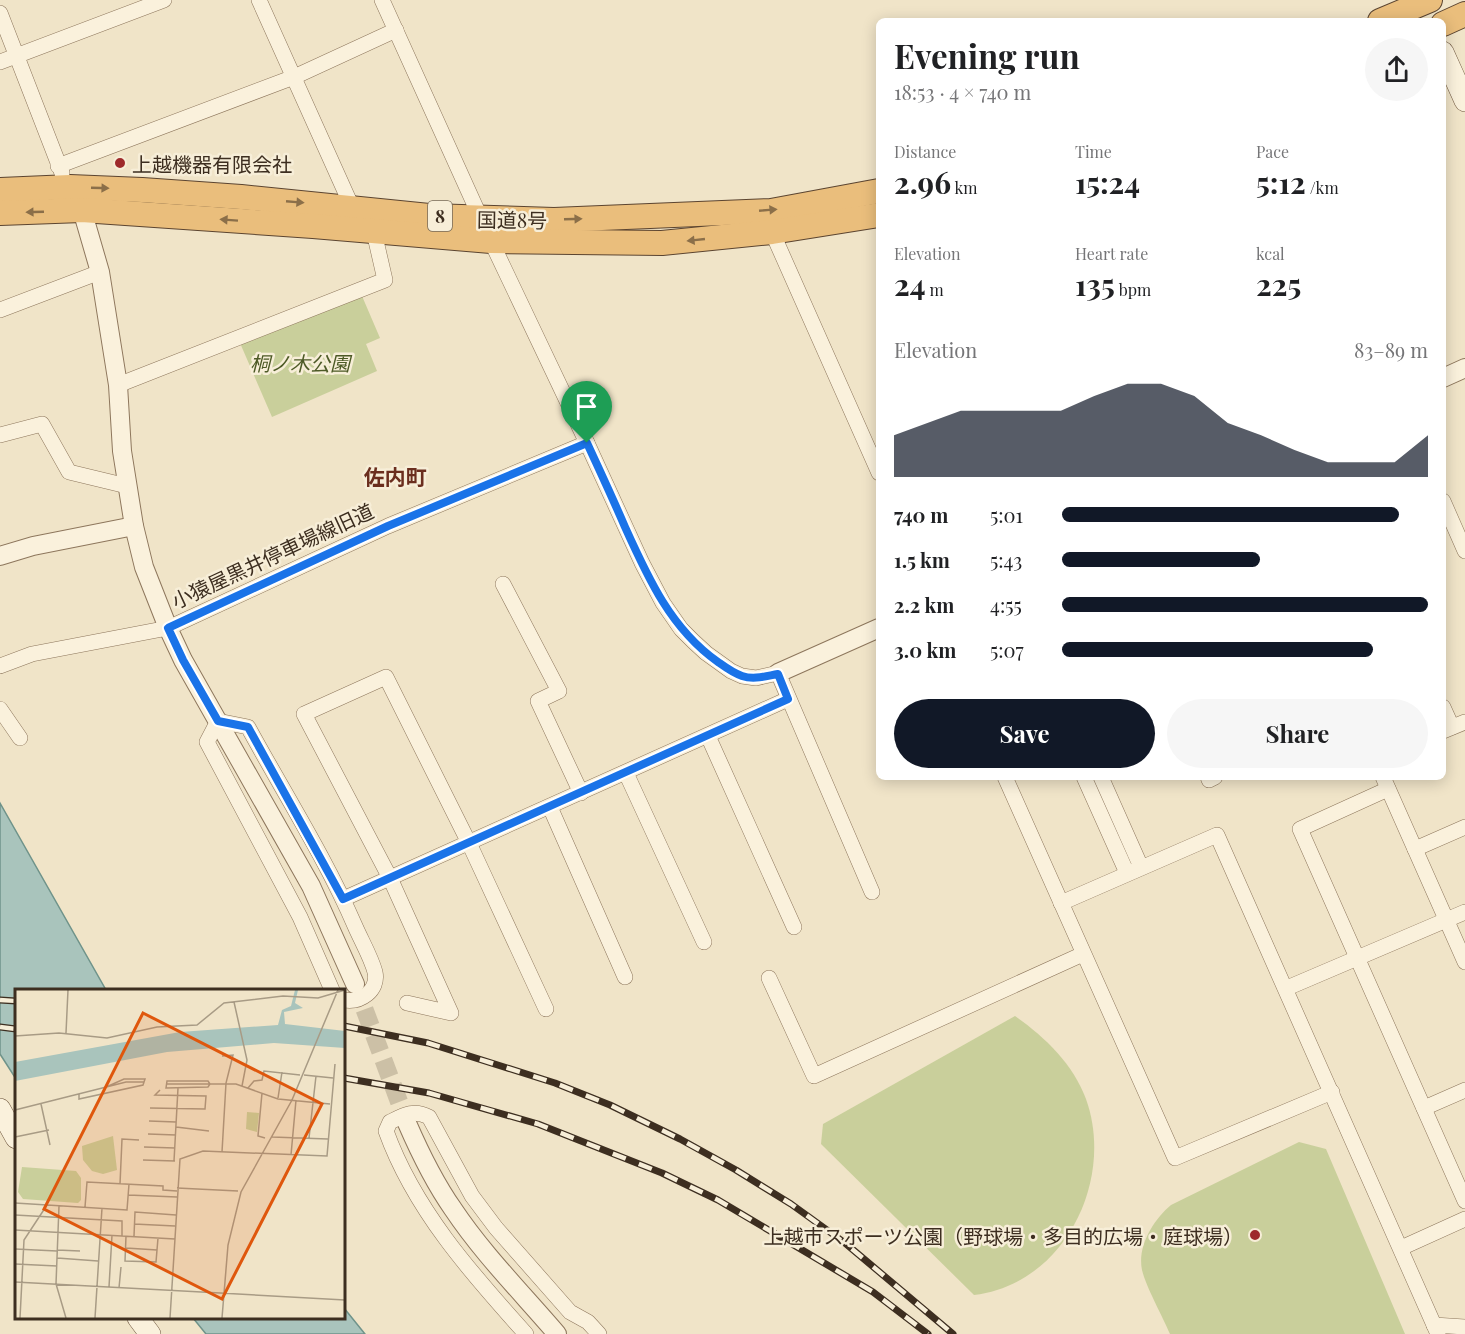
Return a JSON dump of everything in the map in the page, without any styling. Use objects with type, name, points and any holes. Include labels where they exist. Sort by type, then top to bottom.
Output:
[{"type":"highway","points":[[1389,18],[1425,6]]},
{"type":"highway","points":[[1446,23],[1465,14]]},
{"type":"highway","name":"国道8号","points":[[0,190],[70,187],[164,192],[481,219],[554,220],[771,211],[876,192]]},
{"type":"highway","name":"国道8号","points":[[0,213],[82,210],[491,241],[662,243],[772,232],[876,216]]},
{"type":"main road","points":[[1446,59],[1465,101]]},
{"type":"main road","points":[[0,1109],[15,1136]]},
{"type":"main road","points":[[139,1319],[150,1334]]},
{"type":"street","points":[[0,62],[164,0]]},
{"type":"street","points":[[259,0],[352,207]]},
{"type":"street","points":[[382,0],[491,241],[642,563],[663,603],[681,629],[706,653],[731,671],[742,676],[756,678],[778,674],[876,629]]},
{"type":"street","points":[[0,13],[58,166],[82,210]]},
{"type":"street","points":[[58,166],[294,77],[396,30]]},
{"type":"street","name":"小猿屋黒井停車場線旧道","points":[[82,210],[100,272],[118,385],[122,451],[134,526],[144,567],[168,628],[388,526],[587,443]]},
{"type":"street","points":[[118,385],[385,280],[374,232]]},
{"type":"street","points":[[772,232],[876,466]]},
{"type":"street","points":[[0,310],[100,272]]},
{"type":"street","points":[[1446,377],[1465,368]]},
{"type":"street","points":[[0,435],[42,424],[69,472],[127,486]]},
{"type":"street","points":[[1446,508],[1465,551]]},
{"type":"street","points":[[0,556],[33,546],[134,526]]},
{"type":"street","points":[[503,584],[559,691],[538,701],[581,793]]},
{"type":"street","points":[[0,666],[32,654],[168,628],[183,660],[311,886],[355,984]]},
{"type":"street","points":[[778,674],[872,891]]},
{"type":"street","points":[[408,1003],[451,1013],[390,878],[303,714],[386,677],[469,843],[546,1009]]},
{"type":"street","points":[[343,899],[788,699]]},
{"type":"street","points":[[0,709],[20,738]]},
{"type":"street","points":[[1446,713],[1453,727]]},
{"type":"street","points":[[218,721],[248,727],[343,899],[376,974],[373,988],[364,998],[345,1000]]},
{"type":"street","points":[[218,721],[207,742],[300,917],[332,989]]},
{"type":"street","points":[[708,736],[794,927]]},
{"type":"street","points":[[626,772],[704,942]]},
{"type":"street","points":[[1006,780],[1175,1158],[1332,1092]]},
{"type":"street","points":[[1086,780],[1134,870]]},
{"type":"street","points":[[1102,780],[1134,870]]},
{"type":"street","points":[[1465,962],[1386,783],[1300,830],[1465,1201]]},
{"type":"street","points":[[550,807],[625,977]]},
{"type":"street","points":[[1415,849],[1465,827]]},
{"type":"street","points":[[1061,903],[1217,835],[1287,988],[1436,1329],[1465,1327]]},
{"type":"street","points":[[1287,988],[1465,912]]},
{"type":"street","points":[[770,978],[814,1076],[1083,954]]},
{"type":"street","points":[[1424,1108],[1465,1090]]},
{"type":"street","points":[[526,1334],[479,1281],[427,1211],[391,1144],[386,1131],[390,1122],[411,1112],[420,1112],[429,1117],[472,1196],[496,1228],[570,1312],[588,1322],[598,1334]]},
{"type":"street","points":[[407,1123],[424,1161],[452,1209],[557,1334]]},
{"type":"street","points":[[1401,1248],[1465,1219]]},
{"type":"green space","name":"桐ノ木公園","points":[[362,296],[380,338],[366,344],[377,371],[272,417],[240,343]]},
{"type":"green space","points":[[1015,1016],[1047,1042],[1074,1074],[1086,1099],[1093,1130],[1094,1162],[1087,1194],[1075,1223],[1057,1250],[1034,1271],[1006,1287],[974,1295],[821,1144],[823,1124]]},
{"type":"green space","name":"上越市スポーツ公園（野球場・多目的広場・庭球場）","points":[[1299,1142],[1326,1149],[1405,1334],[1170,1334],[1142,1270],[1144,1243],[1153,1225],[1171,1205]]},
{"type":"water","points":[[0,803],[105,989],[15,989],[15,1077],[0,1054]]},
{"type":"water","points":[[345,1309],[365,1334],[206,1334],[194,1319],[345,1319]]},
{"type":"tunnel","points":[[355,984],[407,1123]]},
{"type":"railway","points":[[0,1000],[15,1001]]},
{"type":"railway","points":[[345,1026],[428,1043],[555,1083],[610,1105],[680,1139],[791,1204],[845,1243],[953,1334]]},
{"type":"railway","points":[[0,1027],[15,1029]]},
{"type":"railway","points":[[345,1078],[429,1093],[538,1124],[662,1173],[718,1200],[873,1292],[928,1334]]},
{"type":"place","name":"上越機器有限会社","points":[[120,163]]},
{"type":"place","name":"上越市スポーツ公園（野球場・多目的広場・庭球場）","points":[[1255,1235]]},
{"type":"district","name":"佐内町","points":[[395,476]]},
{"type":"route","points":[[587,443],[642,563],[663,603],[681,629],[706,653],[731,671],[742,676],[756,678],[778,674],[788,699],[343,899],[248,727],[218,721],[183,660],[168,628],[388,526],[587,443]]}]
